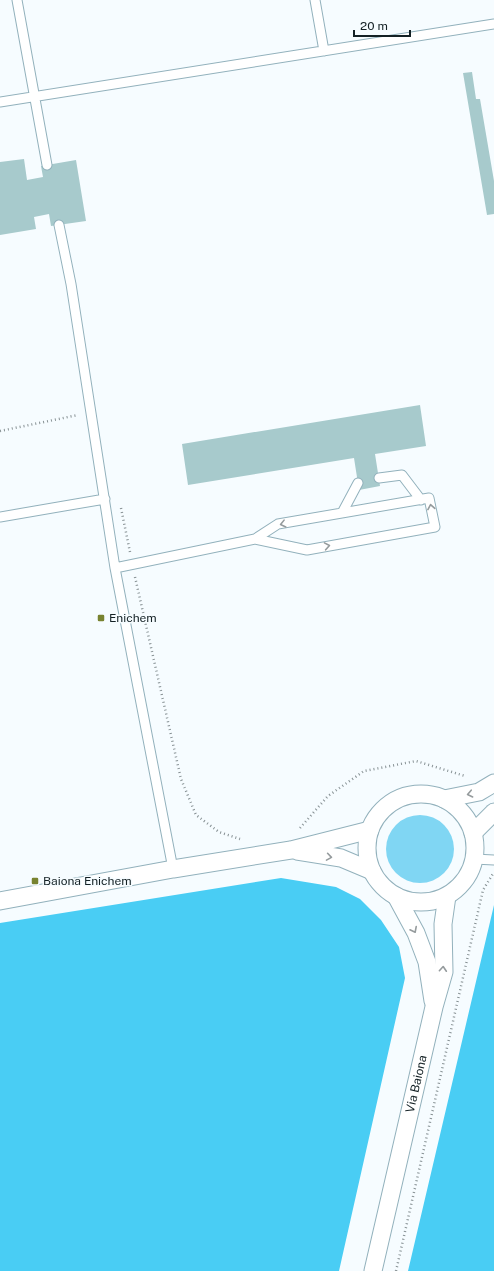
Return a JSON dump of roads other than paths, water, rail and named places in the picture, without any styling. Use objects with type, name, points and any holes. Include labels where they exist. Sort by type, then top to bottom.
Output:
[{"type":"street","points":[[444,799],[479,792],[494,783]]},
{"type":"street","points":[[427,794],[444,799],[462,813],[467,819],[473,833],[475,846],[474,859],[467,876],[447,896],[426,902],[411,901],[396,896],[378,881],[372,871],[367,858],[367,844],[370,830],[378,814],[392,802],[409,795],[427,794]]},
{"type":"street","points":[[473,833],[494,812]]},
{"type":"street","points":[[0,901],[173,869],[291,850],[370,830]]},
{"type":"street","points":[[291,850],[341,858],[372,871]]},
{"type":"street","points":[[396,896],[416,933],[427,962],[434,1007]]},
{"type":"street","name":"Via Baiona","points":[[373,1271],[434,1007],[444,972],[443,924],[447,896]]},
{"type":"lane","points":[[17,0],[47,165]]},
{"type":"lane","points":[[315,0],[324,51]]},
{"type":"lane","points":[[0,102],[494,24]]},
{"type":"lane","points":[[59,225],[71,284],[115,568],[173,869]]},
{"type":"lane","points":[[379,478],[402,475],[421,500]]},
{"type":"lane","points":[[342,513],[358,482]]},
{"type":"lane","points":[[115,568],[254,539],[278,524],[429,498],[435,527],[307,550],[254,539]]},
{"type":"lane","points":[[0,517],[105,499]]},
{"type":"lane","points":[[474,859],[494,860]]},
{"type":"place","name":"Enichem","points":[[101,618]]},
{"type":"place","name":"Baiona Enichem","points":[[35,881]]}]
